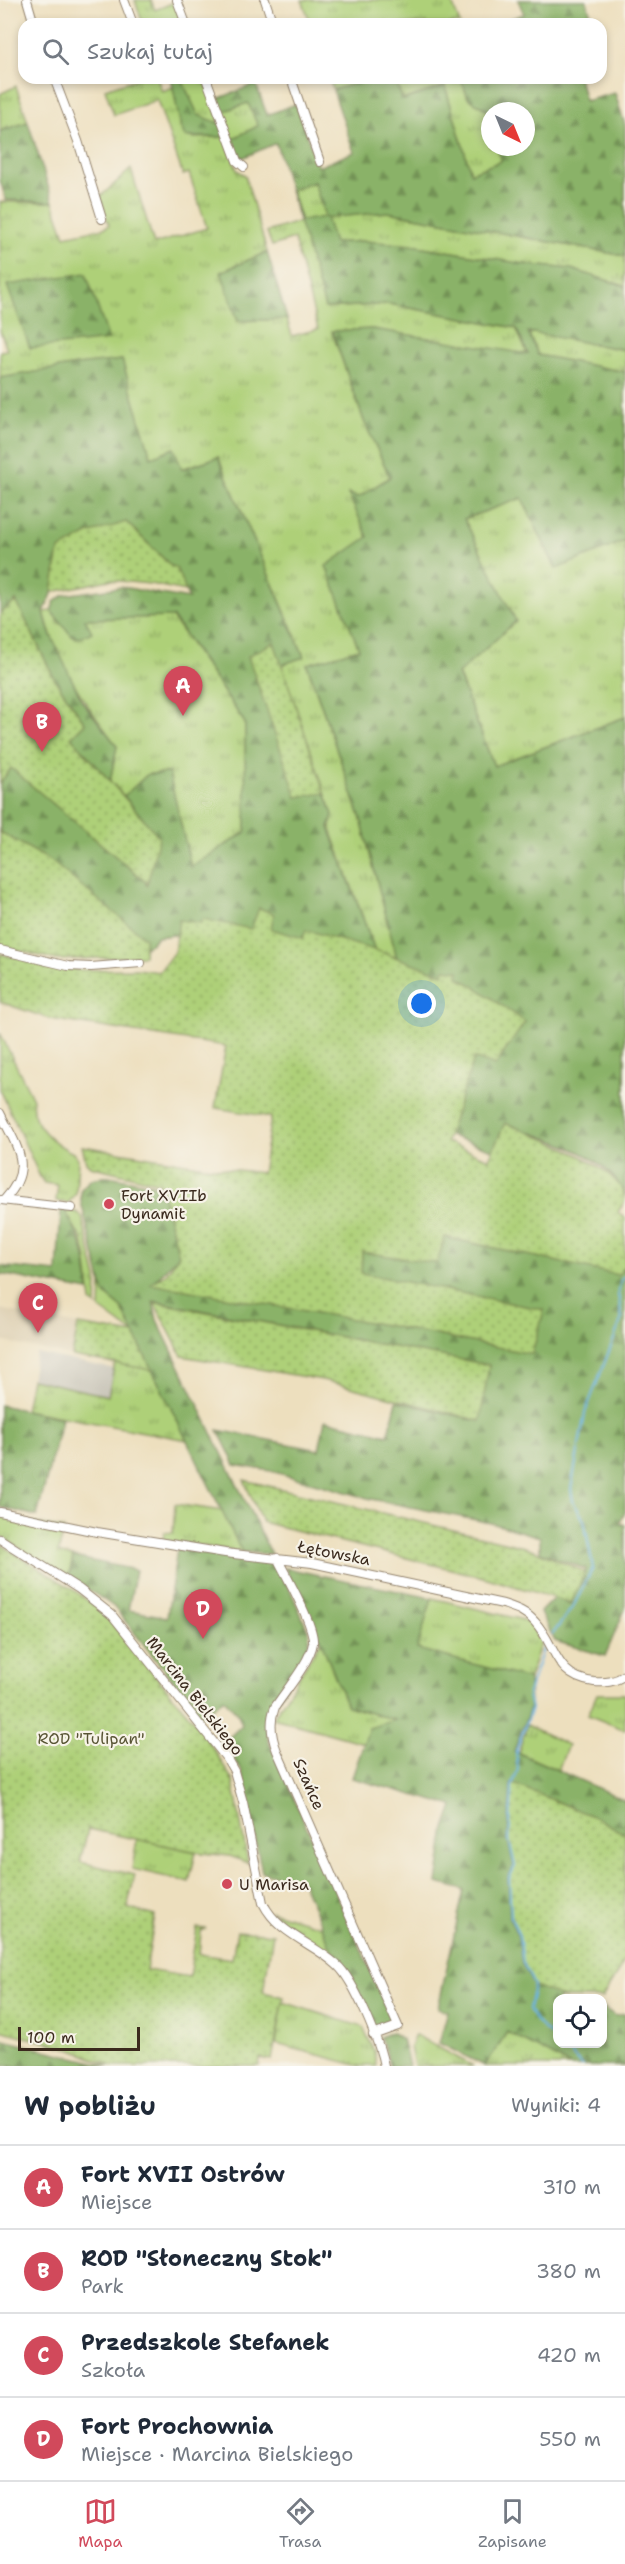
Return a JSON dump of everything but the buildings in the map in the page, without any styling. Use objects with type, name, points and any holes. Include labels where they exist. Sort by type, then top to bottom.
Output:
[{"type":"street","points":[[27,0],[32,18]]},
{"type":"street","points":[[124,0],[131,18]]},
{"type":"street","points":[[177,0],[184,18]]},
{"type":"street","points":[[265,0],[271,18]]},
{"type":"street","points":[[56,84],[102,219]]},
{"type":"street","points":[[208,84],[237,161],[244,167]]},
{"type":"street","points":[[293,84],[320,162]]},
{"type":"street","points":[[0,950],[68,966],[92,967],[141,963]]},
{"type":"street","points":[[0,1113],[21,1160],[17,1185],[2,1199]]},
{"type":"street","points":[[2,1199],[72,1208]]},
{"type":"street","name":"Łętowska","points":[[0,1512],[97,1532],[225,1553],[277,1557],[312,1563],[503,1604],[525,1612],[537,1624],[559,1662],[569,1673],[583,1680],[605,1683],[625,1675]]},
{"type":"street","name":"Marcina Bielskiego","points":[[0,1539],[79,1589],[112,1616],[227,1759],[238,1782],[263,1903],[267,1912],[278,1926],[331,1960],[346,1974],[384,2066]]},
{"type":"street","name":"Szańce","points":[[277,1557],[310,1627],[313,1642],[307,1657],[272,1714],[271,1729],[275,1744],[398,2026],[373,2035]]},
{"type":"shaded area","points":[[0,1309],[78,1325],[72,1356],[0,1341]]},
{"type":"shaded area","points":[[36,1353],[114,1369],[108,1396],[31,1379]]},
{"type":"green space","points":[[135,0],[151,0],[155,10],[175,2],[181,18],[141,18]]},
{"type":"green space","points":[[302,0],[451,0],[458,18],[309,18]]},
{"type":"green space","points":[[518,0],[586,0],[592,18],[513,18],[524,14]]},
{"type":"green space","points":[[120,84],[159,84],[162,91],[173,87],[180,112],[180,128],[192,138],[225,137],[237,170],[245,175],[267,252],[221,272],[238,321],[287,319],[292,336],[318,329],[294,239],[272,246],[267,232],[301,221],[325,308],[389,304],[516,328],[528,355],[372,329],[332,332],[364,421],[390,477],[359,497],[368,537],[350,622],[360,649],[307,665],[361,819],[400,970],[381,967],[330,827],[333,815],[281,665],[304,656],[218,457],[181,469],[151,458],[122,360],[0,378],[0,351],[7,350],[0,330],[0,202],[53,202],[65,236],[104,228],[109,225],[100,197],[131,169],[154,244],[207,228],[189,173],[183,175],[157,100],[114,115],[105,89]]},
{"type":"green space","points":[[172,84],[184,84],[198,115],[221,124],[225,137],[185,137]]},
{"type":"green space","points":[[184,84],[206,84],[221,124],[198,115]]},
{"type":"green space","points":[[256,84],[267,115],[296,104],[318,167],[354,152],[333,90],[354,84],[396,84],[403,100],[445,86],[471,173],[501,161],[500,156],[535,156],[535,102],[481,102],[481,106],[468,98],[463,84],[581,84],[585,101],[615,93],[625,125],[625,256],[388,212],[326,218],[334,243],[364,241],[411,245],[530,265],[571,269],[625,286],[625,350],[528,332],[538,355],[625,372],[625,541],[556,569],[522,498],[464,519],[516,621],[458,674],[494,766],[625,717],[625,1196],[617,1181],[605,1168],[590,1158],[574,1149],[505,1123],[493,1150],[448,1135],[474,1057],[525,1022],[501,1006],[400,970],[361,819],[307,664],[359,649],[326,566],[368,537],[348,494],[359,497],[390,477],[364,421],[332,331],[372,329],[528,354],[516,328],[389,304],[325,308],[276,143],[240,159],[232,139],[258,126],[248,103],[222,112],[217,99]],"holes":[[[314,182],[325,217],[301,221],[291,190]]]},
{"type":"green space","points":[[331,84],[354,84],[333,90]]},
{"type":"green space","points":[[396,84],[463,84],[468,98],[481,106],[481,156],[500,156],[501,161],[471,173],[445,86],[403,100]]},
{"type":"green space","points":[[16,86],[28,122],[0,131],[0,94]]},
{"type":"green space","points":[[248,102],[258,126],[232,139],[222,112]]},
{"type":"green space","points":[[28,122],[53,202],[6,200],[0,180],[0,131]]},
{"type":"green space","points":[[314,182],[326,217],[388,212],[625,256],[625,286],[571,269],[530,265],[411,245],[364,241],[334,243],[301,221],[291,190]]},
{"type":"green space","points":[[267,252],[287,319],[238,321],[221,272]]},
{"type":"green space","points":[[86,273],[109,340],[30,348],[7,285]]},
{"type":"green space","points":[[527,331],[625,350],[625,372],[538,355]]},
{"type":"green space","points":[[122,360],[151,457],[174,448],[182,469],[218,457],[304,657],[281,665],[274,643],[297,797],[325,793],[333,815],[329,827],[381,967],[238,928],[156,937],[152,943],[144,947],[144,938],[51,861],[0,832],[0,783],[11,768],[146,882],[146,885],[158,837],[124,796],[148,774],[169,773],[191,867],[246,832],[245,723],[173,617],[85,619],[92,632],[80,638],[72,636],[51,611],[54,602],[64,595],[122,587],[189,599],[176,568],[171,566],[126,522],[59,550],[52,594],[44,612],[49,631],[82,701],[117,746],[110,781],[71,737],[85,723],[55,680],[16,601],[0,614],[0,378]]},
{"type":"green space","points":[[522,498],[556,568],[625,541],[625,717],[494,766],[458,673],[516,621],[464,519]]},
{"type":"green space","points":[[126,522],[171,566],[176,568],[186,591],[150,584],[109,580],[52,592],[59,550],[88,534]]},
{"type":"green space","points":[[16,601],[55,680],[85,723],[71,737],[159,837],[147,885],[11,768],[0,783],[0,614]]},
{"type":"green space","points":[[51,611],[61,624],[84,619],[172,617],[245,723],[246,832],[191,868],[169,773],[148,774],[124,796],[110,781],[117,746],[83,699],[64,666],[44,612]]},
{"type":"green space","points":[[274,642],[325,793],[297,797],[248,656]]},
{"type":"green space","points":[[0,832],[51,861],[145,938],[144,956],[57,960],[0,946]]},
{"type":"green space","points":[[259,908],[274,914],[271,929],[303,938],[306,930],[378,951],[443,974],[445,969],[459,971],[458,977],[525,1022],[495,1066],[474,1058],[446,1142],[489,1159],[505,1123],[574,1152],[593,1163],[610,1175],[621,1187],[625,1200],[618,1212],[625,1218],[625,1266],[618,1275],[445,1237],[437,1263],[362,1252],[361,1273],[544,1310],[532,1354],[391,1326],[151,1284],[167,1273],[179,1255],[160,1183],[90,1166],[86,1162],[82,1146],[262,1173],[271,1117],[215,1108],[226,1046],[50,1019],[0,1002],[0,954],[77,970],[137,969],[159,972],[174,952],[179,920],[201,923],[203,919],[251,929]]},
{"type":"green space","points":[[0,1033],[33,1099],[35,1117],[39,1125],[52,1139],[75,1154],[78,1159],[76,1194],[68,1203],[56,1201],[58,1185],[44,1183],[40,1177],[0,1089]]},
{"type":"green space","points":[[109,1176],[160,1186],[179,1255],[152,1284],[391,1326],[532,1354],[544,1310],[361,1273],[362,1252],[437,1263],[444,1237],[618,1275],[625,1266],[625,1512],[620,1523],[625,1525],[625,1609],[605,1656],[555,1641],[540,1612],[555,1597],[570,1605],[586,1569],[540,1552],[540,1537],[491,1523],[371,1499],[271,1471],[235,1465],[218,1430],[319,1450],[325,1420],[388,1435],[397,1401],[479,1421],[489,1365],[153,1301],[157,1320],[271,1554],[242,1552],[121,1307],[104,1293],[81,1202],[81,1189],[91,1179]]},
{"type":"green space","points":[[61,1210],[65,1211],[80,1241],[87,1267],[89,1291],[0,1274],[0,1266],[57,1272]]},
{"type":"green space","points":[[65,1211],[76,1212],[82,1217],[97,1279],[96,1306],[91,1302],[86,1254],[81,1238]]},
{"type":"green space","points":[[101,1281],[104,1293],[121,1307],[134,1334],[100,1309]]},
{"type":"green space","points":[[154,1302],[489,1365],[480,1421],[323,1380],[182,1356]]},
{"type":"green space","points":[[78,1325],[134,1334],[152,1370],[72,1356]]},
{"type":"green space","points":[[115,1363],[152,1370],[187,1440],[25,1410],[31,1379],[108,1396]]},
{"type":"green space","points":[[0,1405],[62,1418],[37,1516],[0,1507]]},
{"type":"green space","points":[[244,1480],[529,1548],[585,1572],[571,1603],[487,1578],[262,1522]]},
{"type":"green space","points":[[175,1504],[222,1511],[242,1552],[163,1540],[164,1532],[173,1533]]},
{"type":"green space","points":[[0,1516],[64,1529],[58,1553],[73,1557],[69,1576],[36,1559],[0,1535]]},
{"type":"green space","name":"ROD \"Tulipan\"","points":[[0,1544],[71,1588],[101,1611],[203,1732],[233,1781],[248,1863],[230,1856],[202,1853],[88,1829],[80,1862],[135,1875],[127,1908],[155,1916],[146,1970],[189,1977],[197,1928],[206,1929],[201,1931],[199,1954],[232,1959],[237,1931],[273,1934],[263,1992],[284,1997],[272,2060],[260,2058],[259,2066],[113,2066],[67,2048],[0,2030]]},
{"type":"green space","points":[[177,1549],[278,1563],[308,1630],[307,1649],[302,1660],[269,1713],[268,1740],[393,2021],[376,2029],[346,1968],[335,1957],[303,1883],[262,1872],[241,1769],[223,1743],[242,1725],[238,1714],[224,1699],[201,1716],[114,1607],[69,1576],[73,1557],[136,1570],[128,1610],[167,1617]]},
{"type":"green space","points":[[285,1568],[432,1598],[417,1649],[529,1679],[530,1708],[514,1751],[625,1800],[625,1837],[592,1994],[553,1994],[553,2048],[607,2048],[607,2010],[615,2016],[625,2014],[625,2066],[571,2066],[507,2032],[485,2066],[439,2043],[448,2011],[438,2008],[464,1890],[437,1883],[445,1829],[453,1806],[352,1778],[369,1728],[395,1720],[347,1706],[321,1641]]},
{"type":"green space","points":[[432,1598],[523,1620],[533,1627],[541,1642],[529,1679],[416,1649]]},
{"type":"green space","points":[[321,1641],[347,1706],[396,1720],[369,1728],[364,1743],[273,1718]]},
{"type":"green space","points":[[597,1694],[625,1694],[625,1730],[588,1715]]},
{"type":"green space","points":[[527,1725],[568,1745],[558,1770],[518,1753]]},
{"type":"green space","points":[[511,1783],[597,1818],[625,1834],[625,1960],[604,1994],[554,1994],[533,1985],[522,1964],[518,1937],[510,1919],[508,1878],[514,1866],[508,1840]]},
{"type":"green space","points":[[137,1839],[196,1852],[189,1882],[132,1869]]},
{"type":"green space","points":[[270,1911],[324,1927],[335,1957]]},
{"type":"green space","points":[[283,2002],[363,2027],[374,2051],[376,2066],[360,2066],[276,2044]]},
{"type":"green space","points":[[391,2032],[402,2039],[409,2066],[389,2066],[380,2037]]},
{"type":"green space","points":[[507,2032],[571,2065],[571,2066],[485,2066]]},
{"type":"green space","points":[[415,2035],[473,2066],[414,2066],[410,2047]]},
{"type":"green space","points":[[0,2039],[110,2066],[0,2066]]},
{"type":"waterway","points":[[552,1635],[574,1605],[593,1568],[584,1520],[573,1501],[571,1489],[585,1413],[622,1318],[618,1294],[621,1280],[625,1276]]},
{"type":"waterway","points":[[544,1647],[528,1693],[531,1709],[516,1751],[518,1769],[512,1786],[509,1840],[515,1866],[509,1878],[511,1917],[519,1936],[523,1963],[534,1985],[529,2009],[536,2022],[553,2037]]},
{"type":"waterway","points":[[564,2048],[583,2066]]},
{"type":"place","name":"Fort XVII Ostrów","points":[[183,716]]},
{"type":"place","name":"ROD \"Słoneczny Stok\"","points":[[42,752]]},
{"type":"place","name":"Fort XVIIb Dynamit","points":[[109,1204]]},
{"type":"place","name":"Przedszkole Stefanek","points":[[38,1333]]},
{"type":"place","name":"Fort Prochownia","points":[[203,1639]]},
{"type":"place","name":"U Marisa","points":[[227,1884]]}]
